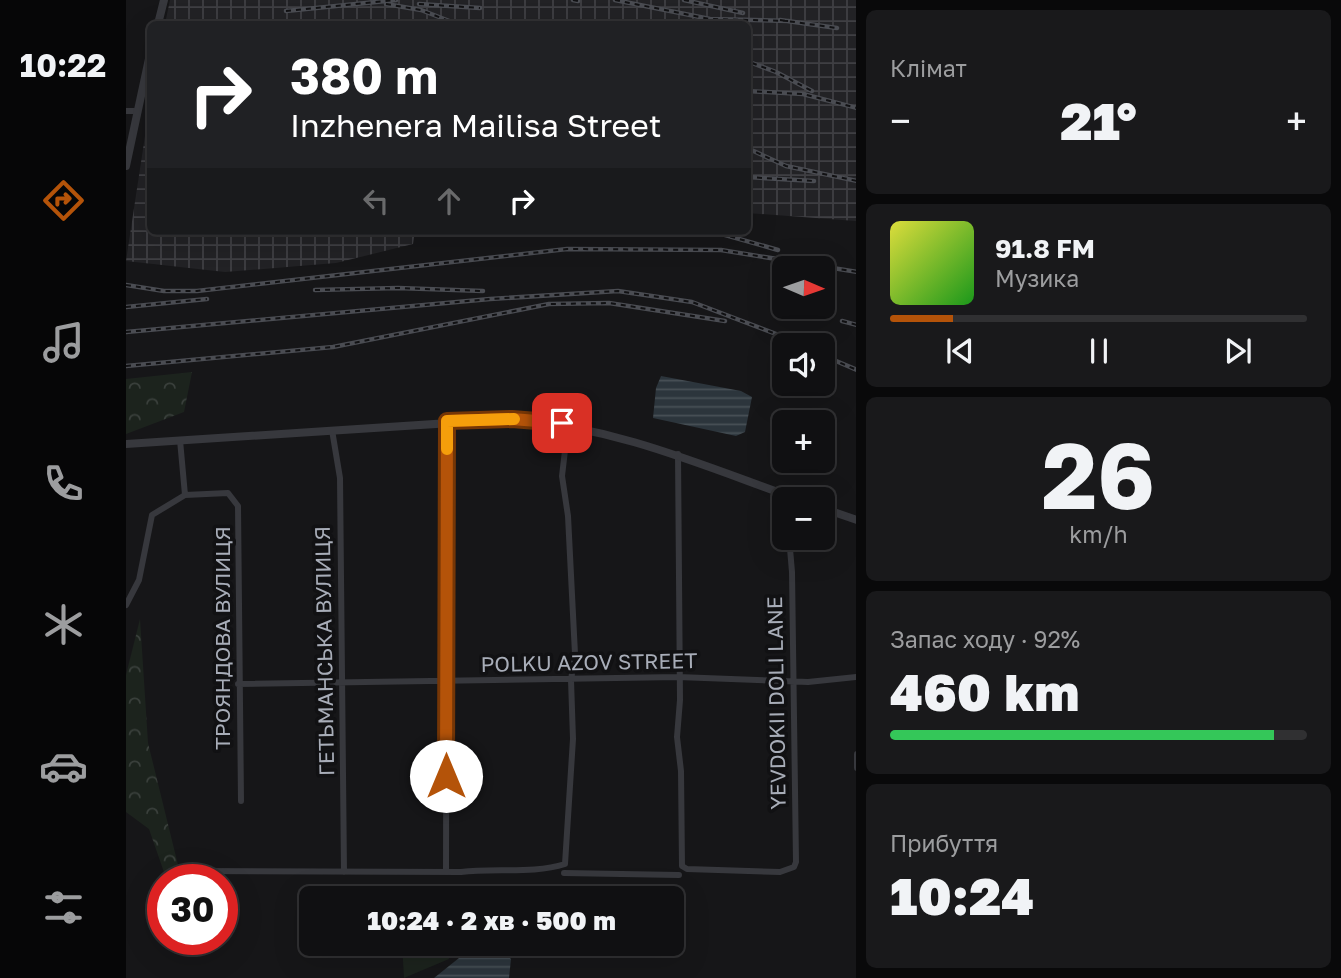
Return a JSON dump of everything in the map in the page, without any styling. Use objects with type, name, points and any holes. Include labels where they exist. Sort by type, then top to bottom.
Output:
[{"type":"street","points":[[159,21],[164,0]]},
{"type":"street","points":[[126,166],[147,68]]},
{"type":"street","points":[[126,111],[138,111]]},
{"type":"street","points":[[126,444],[447,421],[512,419],[568,425],[613,434],[678,454],[772,489]]},
{"type":"street","points":[[446,871],[447,421]]},
{"type":"street","points":[[238,871],[446,871],[552,868],[565,863],[573,739],[571,680],[574,634],[568,516],[562,476],[568,425]]},
{"type":"street","name":"ГЕТЬМАНСЬКА ВУЛИЦЯ","points":[[332,430],[340,478],[344,872]]},
{"type":"street","points":[[126,605],[139,580],[152,515],[185,495],[180,440]]},
{"type":"street","points":[[678,454],[678,677]]},
{"type":"street","name":"ТРОЯНДОВА ВУЛИЦЯ","points":[[185,495],[228,493],[238,506],[241,801]]},
{"type":"street","points":[[835,513],[856,520]]},
{"type":"street","name":"YEVDOKII DOLI LANE","points":[[678,677],[682,866],[697,871],[780,872],[793,867],[790,550]]},
{"type":"street","name":"POLKU AZOV STREET","points":[[238,684],[678,677],[793,681],[856,677]]},
{"type":"street","points":[[856,754],[856,768]]},
{"type":"street","points":[[564,873],[679,875]]},
{"type":"shaded area","points":[[170,0],[856,0],[856,221],[751,213],[751,21],[166,21]]},
{"type":"shaded area","points":[[147,123],[147,235],[414,235],[413,244],[336,263],[225,272],[126,261]]},
{"type":"shaded area","points":[[661,376],[741,391],[752,397],[745,432],[736,436],[653,418],[656,388]]},
{"type":"shaded area","points":[[462,956],[508,956],[511,959],[509,978],[434,978]]},
{"type":"green space","points":[[192,372],[184,412],[126,434],[126,379]]},
{"type":"green space","points":[[140,619],[148,743],[178,864],[161,864],[149,829],[126,812],[126,675]]},
{"type":"green space","points":[[497,884],[497,886],[453,885]]},
{"type":"green space","points":[[403,956],[449,956],[449,959],[404,978]]},
{"type":"railway","points":[[286,11],[396,0]]},
{"type":"railway","points":[[573,0],[578,1]]},
{"type":"railway","points":[[615,0],[710,19],[789,21]]},
{"type":"railway","points":[[684,0],[743,13]]},
{"type":"railway","points":[[386,4],[421,10],[449,21]]},
{"type":"railway","points":[[419,4],[480,8]]},
{"type":"railway","points":[[780,20],[837,28]]},
{"type":"railway","points":[[752,63],[812,91]]},
{"type":"railway","points":[[751,91],[803,94],[856,108]]},
{"type":"railway","points":[[751,150],[786,166],[856,181]]},
{"type":"railway","points":[[751,177],[814,181]]},
{"type":"railway","points":[[725,235],[778,250]]},
{"type":"railway","points":[[126,285],[164,291],[197,291],[567,249],[721,250],[856,272]]},
{"type":"railway","points":[[315,290],[398,288],[483,291]]},
{"type":"railway","points":[[126,332],[490,299],[618,291],[692,302],[773,333]]},
{"type":"railway","points":[[126,307],[207,299]]},
{"type":"railway","points":[[126,366],[333,347],[549,304],[609,303],[725,321]]},
{"type":"railway","points":[[842,321],[856,325]]},
{"type":"railway","points":[[835,361],[856,370]]},
{"type":"slow traffic","points":[[447,449],[447,421],[514,419]]},
{"type":"route","points":[[446,776],[447,421],[512,419],[562,423]]}]
